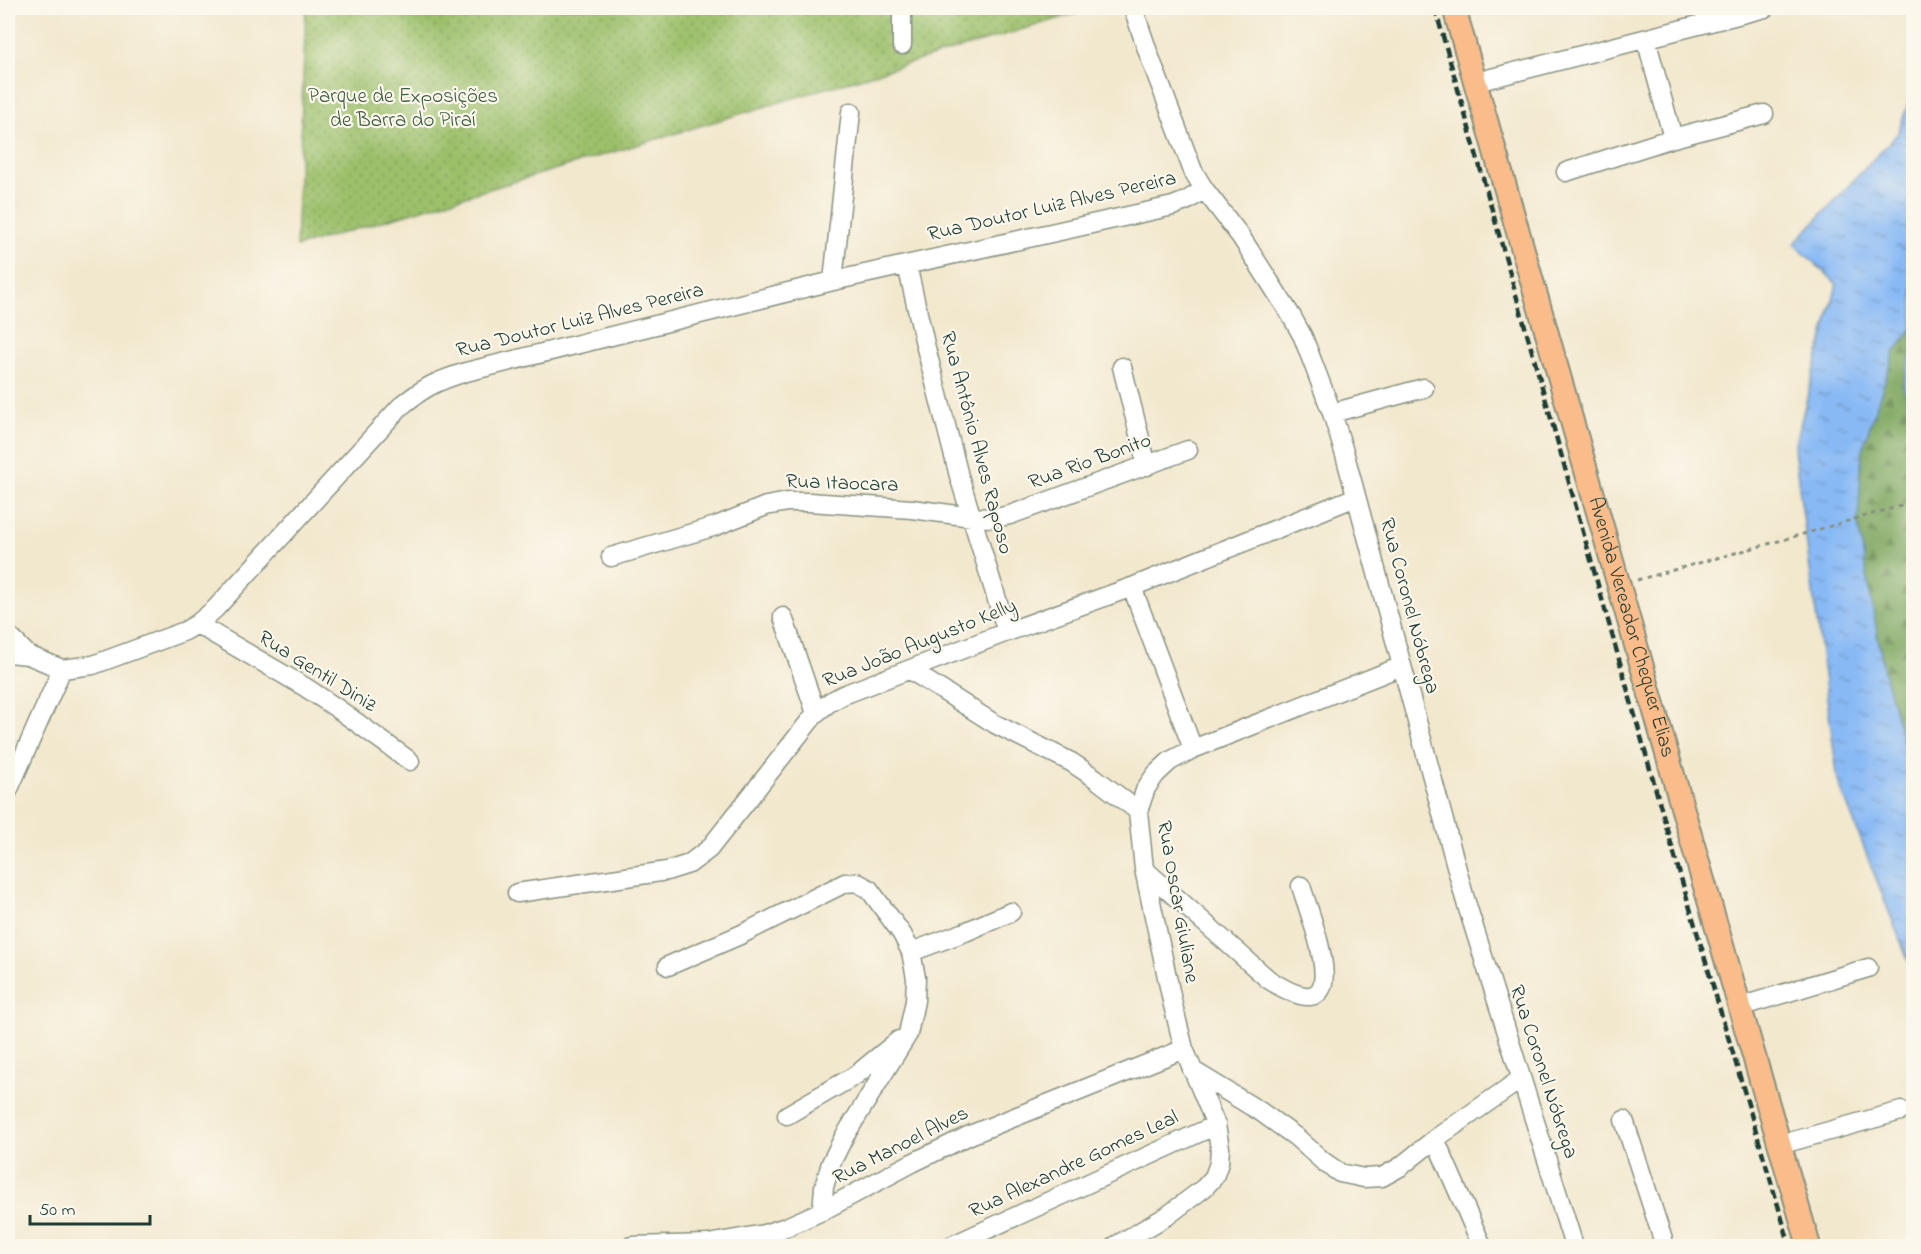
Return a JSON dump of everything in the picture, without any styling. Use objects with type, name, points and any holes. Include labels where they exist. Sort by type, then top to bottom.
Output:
[{"type":"main road","name":"Avenida Vereador Chequer Elias","points":[[1454,8],[1809,1246]]},
{"type":"street","points":[[902,8],[902,45]]},
{"type":"street","name":"Rua Coronel Nóbrega","points":[[1133,8],[1193,171],[1241,237],[1292,317],[1303,337],[1332,414],[1465,899],[1574,1246]]},
{"type":"street","points":[[1476,82],[1765,8]]},
{"type":"street","points":[[1646,39],[1673,138]]},
{"type":"street","points":[[833,281],[851,112]]},
{"type":"street","points":[[1566,172],[1673,138],[1764,114]]},
{"type":"street","name":"Rua Doutor Luiz Alves Pereira","points":[[62,669],[93,665],[170,637],[197,624],[215,609],[400,406],[420,391],[441,380],[465,372],[833,281],[1173,206],[1188,200],[1204,189]]},
{"type":"street","name":"Rua Antônio Alves Raposo","points":[[907,264],[949,440],[1006,632]]},
{"type":"street","points":[[1122,367],[1147,466]]},
{"type":"street","points":[[1332,414],[1424,388]]},
{"type":"street","name":"Rua Rio Bonito","points":[[972,517],[995,518],[1010,515],[1188,450]]},
{"type":"street","name":"Rua João Augusto Kelly","points":[[517,893],[667,872],[689,864],[709,849],[816,712],[843,695],[1006,632],[1132,587],[1356,497]]},
{"type":"street","name":"Rua Itaocara","points":[[611,557],[716,526],[765,506],[788,502],[912,509],[972,517]]},
{"type":"street","points":[[1132,587],[1193,749]]},
{"type":"street","points":[[783,617],[816,712]]},
{"type":"street","name":"Rua Gentil Diniz","points":[[197,624],[313,693],[410,762]]},
{"type":"street","points":[[8,636],[28,655]]},
{"type":"street","points":[[8,653],[28,655],[62,669],[8,791]]},
{"type":"street","name":"Rua Oscar Giuliane","points":[[1115,1246],[1167,1216],[1204,1188],[1214,1177],[1219,1163],[1220,1148],[1216,1125],[1184,1049],[1144,869],[1138,811],[1146,788],[1156,774],[1170,761],[1193,749],[1402,666]]},
{"type":"street","points":[[910,670],[995,724],[1071,762],[1138,811]]},
{"type":"street","points":[[1144,869],[1268,979],[1298,996],[1309,997],[1318,993],[1324,983],[1324,971],[1322,955],[1300,886]]},
{"type":"street","points":[[668,966],[740,935],[845,883],[856,882],[868,889],[902,934],[911,952],[916,978],[915,1001],[908,1034],[844,1137],[831,1163],[824,1187],[822,1212]]},
{"type":"street","points":[[911,952],[966,932],[1011,912]]},
{"type":"street","points":[[1739,1007],[1868,968]]},
{"type":"street","points":[[787,1115],[856,1075],[891,1045],[908,1034]]},
{"type":"street","name":"Rua Manoel Alves","points":[[632,1246],[690,1246],[729,1241],[786,1227],[822,1212],[912,1162],[970,1134],[1184,1049]]},
{"type":"street","points":[[1192,1070],[1261,1112],[1340,1173],[1364,1179],[1382,1177],[1400,1167],[1435,1139],[1521,1079]]},
{"type":"street","points":[[1779,1145],[1901,1111]]},
{"type":"street","points":[[1624,1119],[1665,1246]]},
{"type":"street","name":"Rua Alexandre Gomes Leal","points":[[951,1246],[1216,1125]]},
{"type":"street","points":[[1435,1139],[1482,1246]]},
{"type":"path","points":[[1618,585],[1914,502]]},
{"type":"green space","name":"Parque de Exposições de Barra do Piraí","points":[[306,8],[1094,8],[296,247]]},
{"type":"green space","points":[[1913,327],[1913,348],[1903,385],[1914,423],[1913,779],[1884,672],[1858,525],[1862,450],[1894,353]]},
{"type":"water","points":[[1913,89],[1913,327],[1894,353],[1862,450],[1858,525],[1884,672],[1913,779],[1913,973],[1838,781],[1794,448],[1837,284],[1794,244],[1898,133]]},
{"type":"water","points":[[1914,348],[1913,423],[1903,385]]},
{"type":"railway","points":[[1435,8],[1676,861],[1790,1246]]}]
